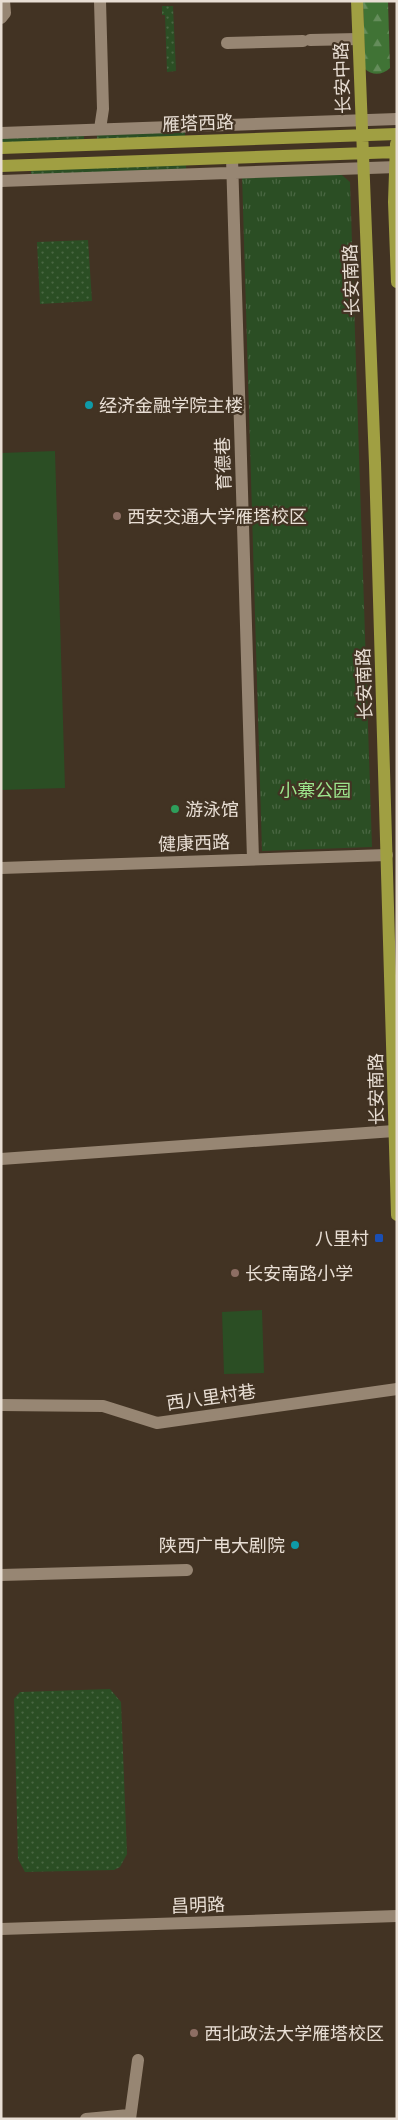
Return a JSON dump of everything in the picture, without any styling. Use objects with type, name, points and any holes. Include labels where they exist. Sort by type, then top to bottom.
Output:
[{"type":"main road","name":"长安中路","points":[[357,1],[363,153]]},
{"type":"main road","name":"雁塔西路","points":[[1,148],[362,135],[397,136]]},
{"type":"main road","points":[[397,136],[397,282]]},
{"type":"main road","name":"雁塔西路","points":[[1,166],[396,152]]},
{"type":"main road","name":"长安南路","points":[[363,153],[387,855],[397,1215]]},
{"type":"street","points":[[1,18],[5,13],[4,1]]},
{"type":"street","points":[[100,1],[103,110],[100,129]]},
{"type":"street","points":[[227,43],[358,39]]},
{"type":"street","points":[[1,133],[397,119]]},
{"type":"street","name":"育德巷","points":[[232,158],[253,859]]},
{"type":"street","points":[[1,181],[396,167]]},
{"type":"street","name":"健康西路","points":[[1,868],[387,855]]},
{"type":"street","points":[[1,1159],[394,1131]]},
{"type":"street","name":"西八里村巷","points":[[1,1405],[103,1406],[158,1422],[397,1388]]},
{"type":"street","points":[[1,1575],[187,1570]]},
{"type":"street","name":"昌明路","points":[[1,1929],[397,1916]]},
{"type":"street","points":[[86,2119],[129,2117],[138,2060]]},
{"type":"green space","points":[[363,1],[388,1],[390,68],[381,73],[374,74],[365,69]]},
{"type":"green space","points":[[162,6],[173,6],[176,71],[167,72],[165,15],[162,15]]},
{"type":"green space","points":[[185,129],[185,137],[97,140],[97,132]]},
{"type":"green space","points":[[84,132],[84,140],[1,143],[1,135]]},
{"type":"green space","points":[[186,164],[186,171],[31,177],[31,169]]},
{"type":"green space","name":"小寨公园","points":[[336,170],[350,182],[372,847],[262,851],[242,174]]},
{"type":"green space","points":[[88,240],[92,301],[40,304],[37,242]]},
{"type":"green space","points":[[55,451],[65,788],[1,790],[1,453]]},
{"type":"green space","points":[[262,1310],[264,1373],[224,1374],[222,1312]]},
{"type":"green space","points":[[110,1689],[121,1702],[127,1854],[120,1867],[114,1870],[25,1872],[18,1859],[14,1699],[20,1692]]},
{"type":"place","name":"经济金融学院主楼","points":[[89,405]]},
{"type":"place","name":"西安交通大学雁塔校区","points":[[117,516]]},
{"type":"place","name":"游泳馆","points":[[175,809]]},
{"type":"place","name":"八里村","points":[[379,1238]]},
{"type":"place","name":"长安南路小学","points":[[235,1273]]},
{"type":"place","name":"陕西广电大剧院","points":[[295,1545]]},
{"type":"place","name":"西北政法大学雁塔校区","points":[[194,2033]]}]
